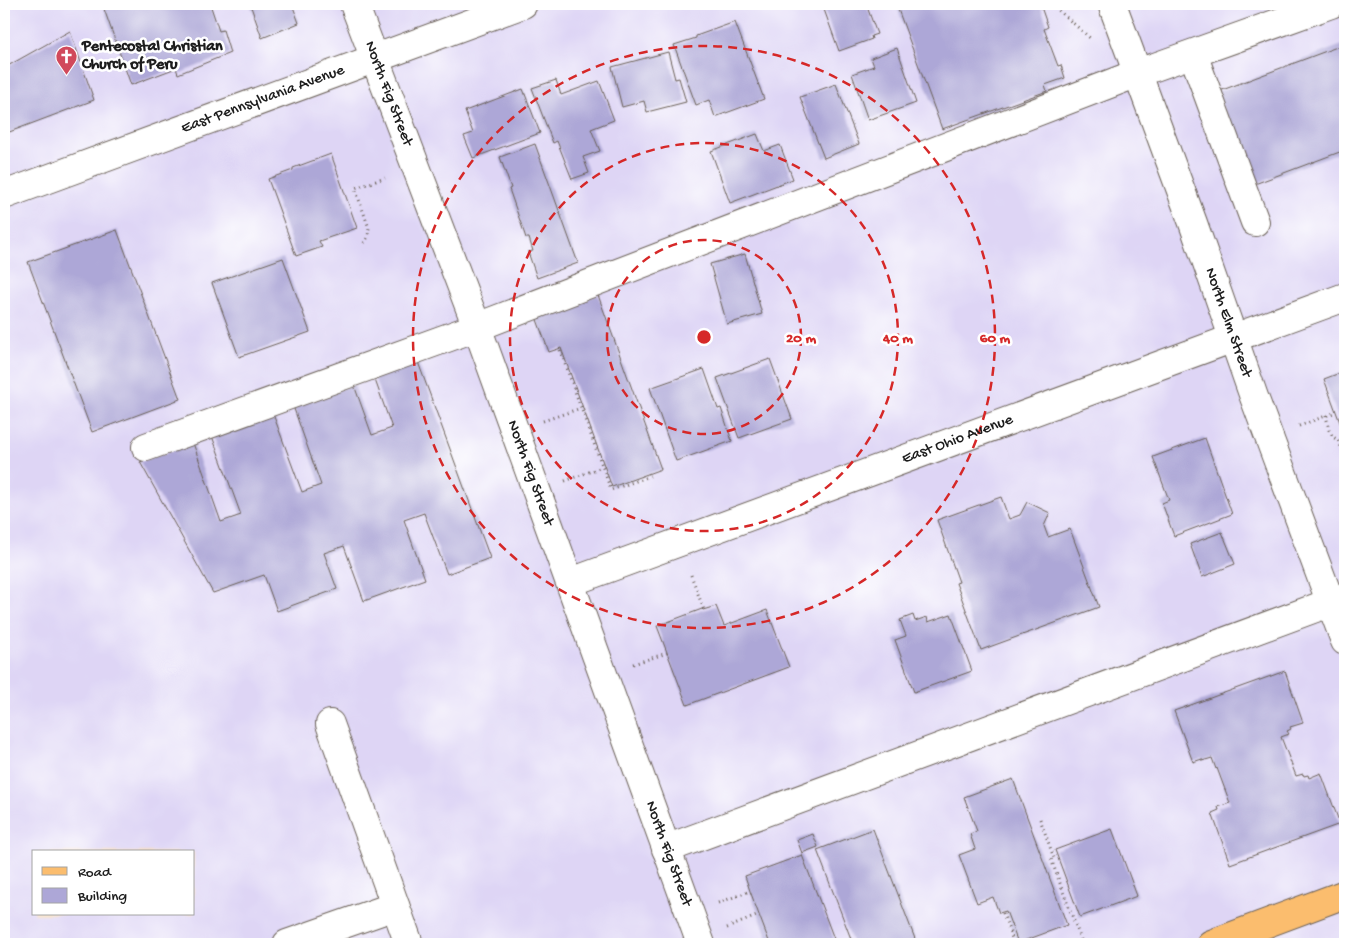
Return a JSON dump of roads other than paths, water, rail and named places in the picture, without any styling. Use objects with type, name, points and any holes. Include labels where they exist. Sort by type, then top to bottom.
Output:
[{"type":"main road","points":[[1211,944],[1345,894]]},
{"type":"street","name":"North Fig Street","points":[[354,4],[477,326],[701,944]]},
{"type":"street","name":"East Pennsylvania Avenue","points":[[4,195],[523,4]]},
{"type":"street","name":"North Elm Street","points":[[1112,4],[1193,223],[1233,338],[1338,600],[1345,641]]},
{"type":"street","points":[[146,447],[477,326],[1138,73],[1330,4]]},
{"type":"street","points":[[1193,54],[1255,222]]},
{"type":"street","name":"East Ohio Avenue","points":[[571,582],[1345,297]]},
{"type":"street","points":[[666,849],[1338,600]]},
{"type":"street","points":[[330,724],[410,944]]},
{"type":"street","points":[[287,944],[395,906]]},
{"type":"place","name":"Pentecostal Christian Church of Peru","points":[[66,75]]}]
